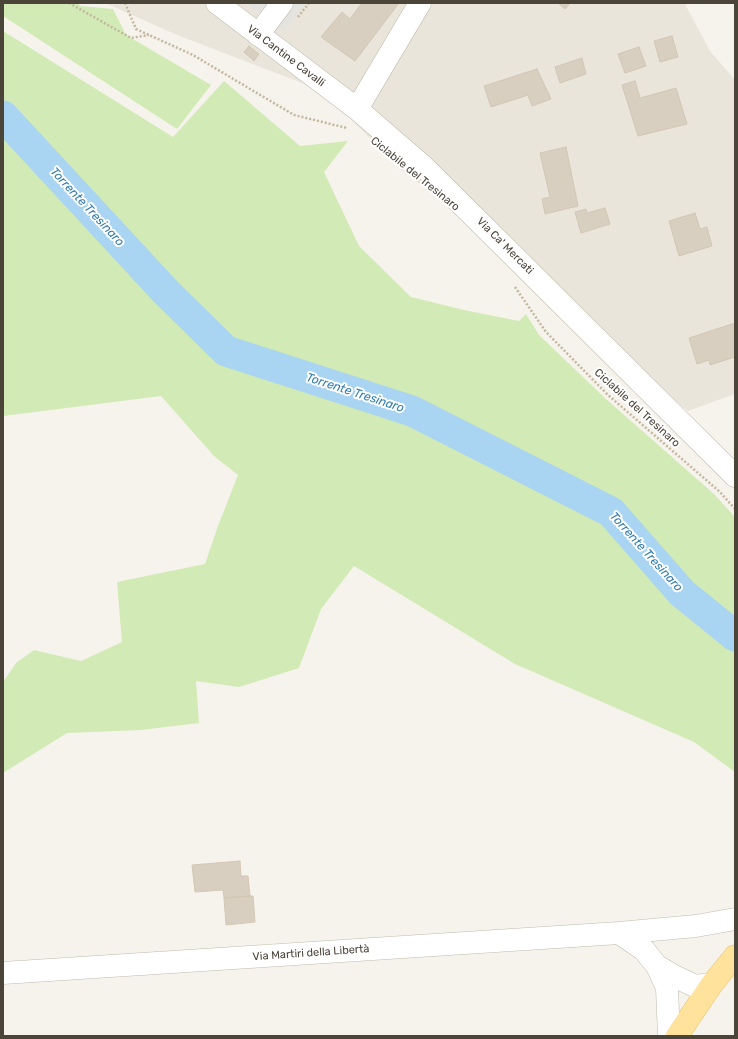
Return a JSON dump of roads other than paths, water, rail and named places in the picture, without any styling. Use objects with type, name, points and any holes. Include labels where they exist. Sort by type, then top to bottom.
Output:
[{"type":"main road","points":[[677,1036],[712,984],[735,956]]},
{"type":"street","points":[[258,35],[282,3]]},
{"type":"street","points":[[356,109],[420,3]]},
{"type":"street","name":"Via Cantine Cavalli","points":[[219,4],[356,109]]},
{"type":"street","name":"Via Ca' Mercati","points":[[356,109],[424,167],[735,476]]},
{"type":"street","name":"Via Martiri della Libertà","points":[[3,974],[619,933],[696,926],[735,919]]},
{"type":"street","points":[[619,933],[644,950],[657,966],[667,988],[669,1036]]},
{"type":"street","points":[[657,966],[695,986],[712,984]]},
{"type":"waterway","name":"Torrente Tresinaro","points":[[3,116],[166,292],[226,351],[412,411],[611,512],[682,593],[735,636]]}]
